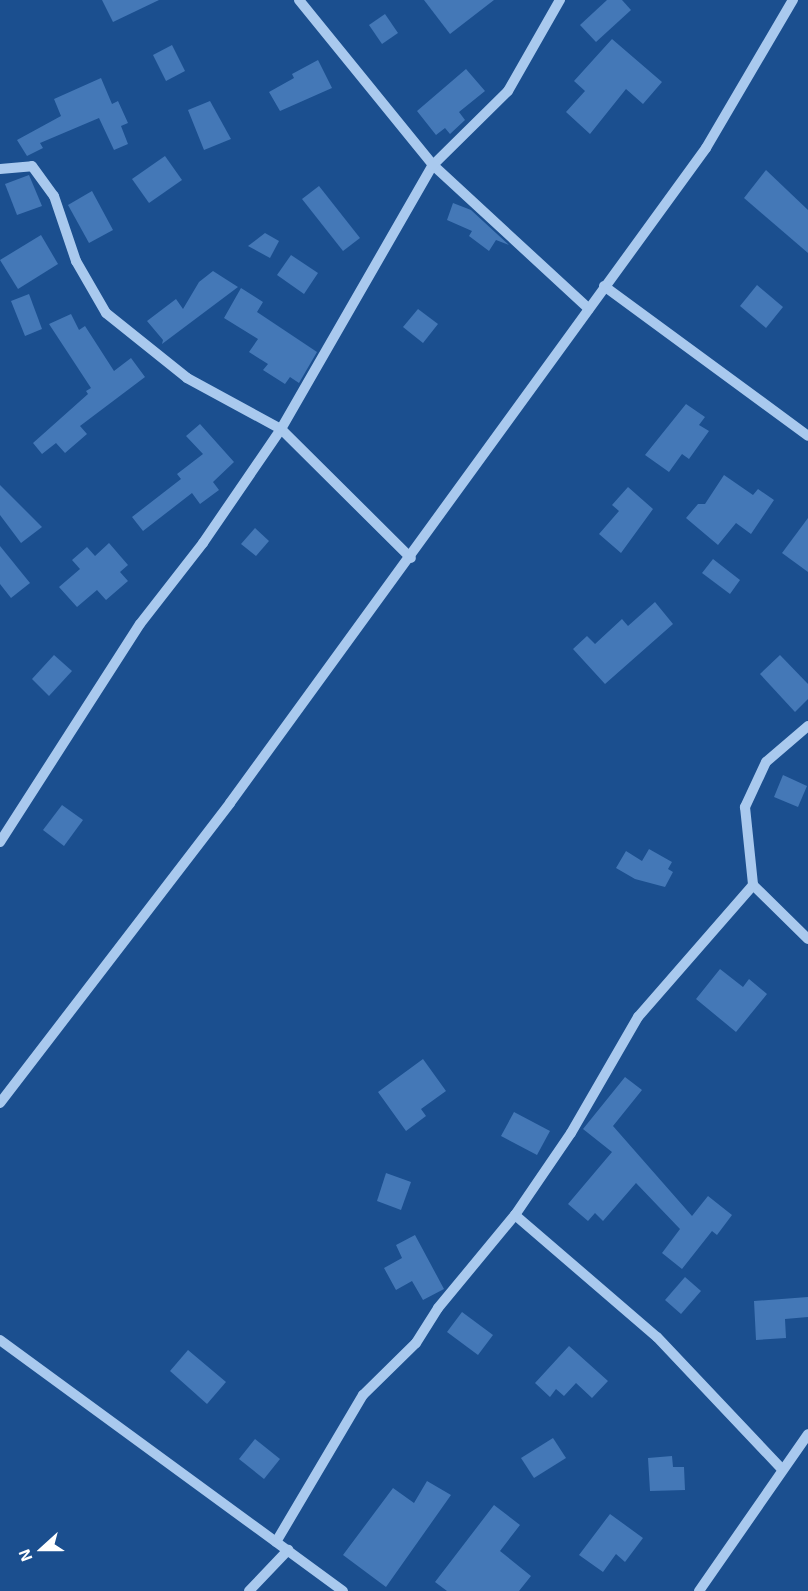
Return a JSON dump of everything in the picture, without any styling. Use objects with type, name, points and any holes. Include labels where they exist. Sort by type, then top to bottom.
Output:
[{"type":"street","points":[[300,0],[433,165],[589,309]]},
{"type":"street","points":[[0,842],[140,624],[203,543],[281,429],[433,165],[508,91],[560,0]]},
{"type":"street","points":[[0,1103],[230,803],[411,558],[604,286],[706,148],[793,0]]},
{"type":"street","points":[[0,169],[32,166],[49,189],[76,261],[106,313],[187,378],[281,429],[411,558]]},
{"type":"street","points":[[604,286],[808,436]]},
{"type":"street","points":[[808,726],[766,762],[745,807],[753,885],[808,939]]},
{"type":"street","points":[[276,1542],[363,1395],[416,1343],[438,1308],[514,1215],[571,1133],[638,1017],[753,885]]},
{"type":"street","points":[[514,1215],[657,1337],[782,1469]]},
{"type":"street","points":[[0,1340],[343,1591]]},
{"type":"street","points":[[699,1591],[808,1434]]},
{"type":"street","points":[[249,1591],[288,1550]]},
{"type":"building","points":[[102,0],[159,0],[113,22]]},
{"type":"building","points":[[424,0],[494,0],[450,34]]},
{"type":"building","points":[[607,0],[622,0],[631,10],[596,42],[580,25]]},
{"type":"building","points":[[385,14],[398,33],[382,44],[369,25]]},
{"type":"building","points":[[612,39],[662,82],[643,104],[626,89],[590,134],[566,112],[585,91],[574,81]]},
{"type":"building","points":[[172,45],[185,71],[166,81],[153,55]]},
{"type":"building","points":[[318,60],[332,88],[280,111],[269,92],[294,78],[292,74]]},
{"type":"building","points":[[466,69],[485,91],[459,112],[465,120],[450,134],[445,128],[436,135],[417,111]]},
{"type":"building","points":[[101,78],[112,104],[118,101],[128,123],[121,126],[128,144],[114,150],[99,118],[40,143],[43,148],[27,156],[17,140],[61,116],[54,99]]},
{"type":"building","points":[[210,101],[231,139],[204,150],[188,110]]},
{"type":"building","points":[[165,156],[182,180],[149,203],[132,179]]},
{"type":"building","points":[[766,170],[808,210],[808,253],[744,198]]},
{"type":"building","points":[[29,175],[42,206],[17,215],[5,184]]},
{"type":"building","points":[[319,186],[360,238],[343,251],[302,199]]},
{"type":"building","points":[[92,191],[113,230],[89,243],[68,205]]},
{"type":"building","points":[[453,203],[471,210],[509,245],[496,240],[489,251],[469,236],[472,231],[447,220]]},
{"type":"building","points":[[265,233],[279,241],[270,258],[248,246]]},
{"type":"building","points":[[41,235],[58,264],[18,289],[0,260]]},
{"type":"building","points":[[291,255],[318,273],[304,294],[277,275]]},
{"type":"building","points":[[213,271],[238,287],[162,344],[163,340],[147,321],[176,299],[183,309],[199,282]]},
{"type":"building","points":[[757,285],[783,307],[766,328],[740,306]]},
{"type":"building","points":[[241,288],[263,302],[257,312],[317,352],[299,383],[290,377],[285,384],[263,370],[268,364],[249,352],[258,339],[224,318]]},
{"type":"building","points":[[29,294],[42,329],[25,336],[11,301]]},
{"type":"building","points":[[418,309],[438,324],[423,343],[403,327]]},
{"type":"building","points":[[71,314],[79,330],[85,326],[114,371],[131,358],[145,377],[80,426],[87,434],[65,453],[56,443],[42,454],[33,443],[88,394],[86,391],[91,388],[49,324]]},
{"type":"building","points":[[686,404],[705,417],[699,425],[709,431],[689,459],[682,454],[669,472],[645,455]]},
{"type":"building","points":[[200,424],[234,462],[213,482],[219,490],[200,504],[192,493],[143,531],[132,517],[181,479],[177,474],[203,454],[186,436]]},
{"type":"building","points":[[724,475],[753,495],[758,489],[774,500],[751,534],[736,523],[718,545],[686,518],[698,504],[705,504]]},
{"type":"building","points":[[0,485],[42,527],[21,543],[0,515]]},
{"type":"building","points":[[628,487],[653,509],[621,553],[599,534],[619,511],[612,505]]},
{"type":"building","points":[[808,518],[808,572],[782,553]]},
{"type":"building","points":[[255,528],[269,541],[256,556],[241,544]]},
{"type":"building","points":[[109,543],[128,565],[120,572],[128,581],[106,600],[97,590],[77,607],[59,587],[80,569],[72,560],[87,547],[95,556]]},
{"type":"building","points":[[0,546],[30,583],[11,598],[0,584]]},
{"type":"building","points":[[713,559],[740,580],[730,594],[702,573]]},
{"type":"building","points":[[655,602],[673,624],[605,684],[573,649],[587,636],[595,644],[622,619],[628,626]]},
{"type":"building","points":[[54,655],[72,671],[49,696],[32,679]]},
{"type":"building","points":[[780,655],[808,684],[808,699],[795,712],[760,674]]},
{"type":"building","points":[[783,775],[807,786],[798,807],[774,797]]},
{"type":"building","points":[[62,805],[83,820],[64,846],[43,830]]},
{"type":"building","points":[[649,849],[672,862],[668,869],[673,872],[665,887],[635,879],[616,868],[626,851],[642,861]]},
{"type":"building","points":[[720,969],[743,987],[749,979],[767,994],[736,1032],[696,999]]},
{"type":"building","points":[[423,1059],[446,1091],[421,1109],[426,1116],[406,1131],[378,1092]]},
{"type":"building","points":[[625,1077],[642,1090],[613,1126],[692,1216],[708,1196],[732,1215],[717,1235],[712,1231],[682,1269],[662,1253],[680,1229],[636,1183],[603,1221],[595,1213],[588,1221],[568,1204],[612,1152],[583,1129]]},
{"type":"building","points":[[514,1112],[550,1131],[537,1155],[501,1136]]},
{"type":"building","points":[[386,1173],[411,1182],[401,1210],[377,1201]]},
{"type":"building","points":[[415,1235],[444,1289],[423,1300],[412,1281],[396,1290],[384,1268],[402,1258],[396,1245]]},
{"type":"building","points":[[685,1277],[701,1291],[681,1314],[665,1300]]},
{"type":"building","points":[[808,1297],[808,1317],[785,1319],[786,1338],[756,1340],[754,1301]]},
{"type":"building","points":[[462,1312],[493,1335],[478,1355],[447,1332]]},
{"type":"building","points":[[569,1346],[608,1381],[592,1398],[576,1383],[564,1396],[556,1389],[550,1397],[535,1383]]},
{"type":"building","points":[[188,1350],[226,1382],[207,1404],[170,1371]]},
{"type":"building","points":[[553,1438],[566,1458],[534,1478],[521,1458]]},
{"type":"building","points":[[255,1439],[280,1459],[264,1479],[239,1459]]},
{"type":"building","points":[[672,1456],[673,1467],[684,1467],[685,1490],[650,1491],[648,1458]]},
{"type":"building","points":[[427,1481],[451,1495],[386,1587],[343,1555],[393,1488],[414,1503]]},
{"type":"building","points":[[494,1505],[520,1525],[500,1551],[531,1576],[519,1591],[447,1591],[435,1582]]},
{"type":"building","points":[[610,1514],[643,1538],[625,1562],[616,1554],[603,1572],[579,1555]]}]
